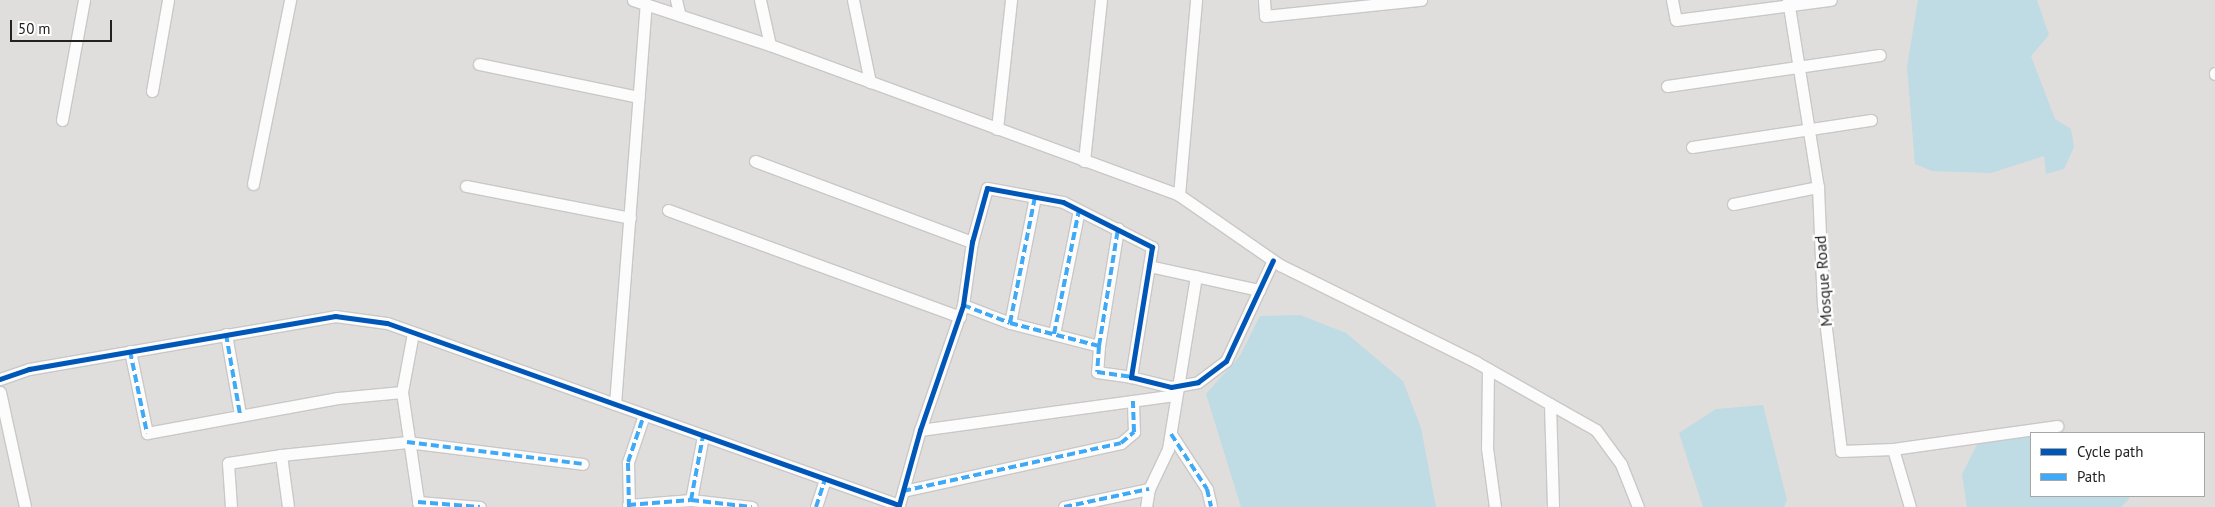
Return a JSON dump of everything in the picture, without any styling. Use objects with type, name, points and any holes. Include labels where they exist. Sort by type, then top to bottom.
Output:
[{"type":"street","points":[[62,120],[84,0]]},
{"type":"street","points":[[152,91],[168,0]]},
{"type":"street","points":[[254,184],[290,0]]},
{"type":"street","points":[[633,0],[770,45],[1179,195],[1273,260],[1488,369],[1596,430],[1621,464],[1638,507]]},
{"type":"street","points":[[676,0],[680,16]]},
{"type":"street","points":[[760,0],[770,45]]},
{"type":"street","points":[[853,0],[870,82]]},
{"type":"street","points":[[997,129],[1011,0]]},
{"type":"street","points":[[1084,160],[1101,0]]},
{"type":"street","points":[[1179,195],[1196,0]]},
{"type":"street","points":[[1264,0],[1265,16],[1421,0]]},
{"type":"street","points":[[1672,0],[1676,20],[1789,3],[1831,0]]},
{"type":"street","name":"Mosque Road","points":[[1789,3],[1818,187],[1823,304],[1841,451],[1893,449]]},
{"type":"street","points":[[615,404],[646,4]]},
{"type":"street","points":[[1667,86],[1880,55]]},
{"type":"street","points":[[479,64],[639,97]]},
{"type":"street","points":[[1692,147],[1871,120]]},
{"type":"street","points":[[755,161],[972,242]]},
{"type":"street","points":[[466,186],[630,218]]},
{"type":"street","points":[[1733,204],[1818,187]]},
{"type":"street","points":[[0,379],[29,369],[335,316],[387,324],[899,506],[920,430],[961,311],[972,242],[987,188],[1063,202],[1152,246],[1131,377]]},
{"type":"street","points":[[1010,323],[1035,197]]},
{"type":"street","points":[[668,210],[961,311],[1099,346]]},
{"type":"street","points":[[1054,334],[1079,210]]},
{"type":"street","points":[[1118,229],[1099,346],[1097,372],[1131,377],[1175,390]]},
{"type":"street","points":[[920,430],[1133,401],[1198,382],[1226,361],[1273,260]]},
{"type":"street","points":[[1149,266],[1259,290]]},
{"type":"street","points":[[1146,507],[1149,489],[1170,434],[1175,390],[1196,276]]},
{"type":"street","points":[[413,333],[402,392],[407,442],[418,504],[480,507]]},
{"type":"street","points":[[226,334],[240,414]]},
{"type":"street","points":[[130,351],[147,433],[240,414],[402,392]]},
{"type":"street","points":[[1488,369],[1487,448],[1495,507]]},
{"type":"street","points":[[0,392],[25,507]]},
{"type":"street","points":[[903,491],[1121,443],[1134,432],[1133,401]]},
{"type":"street","points":[[1550,404],[1553,507]]},
{"type":"street","points":[[644,415],[628,462],[629,506],[691,500],[752,507]]},
{"type":"street","points":[[1910,507],[1893,449],[2057,426]]},
{"type":"street","points":[[1170,434],[1207,489],[1211,507]]},
{"type":"street","points":[[691,500],[702,436]]},
{"type":"street","points":[[231,507],[228,462],[282,454],[407,442],[582,464]]},
{"type":"street","points":[[282,454],[288,507]]},
{"type":"street","points":[[816,507],[825,479]]},
{"type":"street","points":[[1064,507],[1149,489]]},
{"type":"shaded area","points":[[0,0],[2215,0],[2215,507],[0,507]]},
{"type":"water","points":[[1918,0],[2037,0],[2049,35],[2031,56],[2055,119],[2071,129],[2074,147],[2064,169],[2046,174],[2044,156],[1991,173],[1932,171],[1915,164],[1907,67]]},
{"type":"water","points":[[1300,315],[1346,333],[1403,381],[1421,428],[1436,507],[1241,507],[1206,394],[1240,356],[1260,316]]},
{"type":"water","points":[[1763,405],[1787,500],[1784,507],[1703,507],[1679,433],[1716,409]]},
{"type":"water","points":[[2030,433],[2030,497],[2129,497],[2129,499],[2121,507],[1967,507],[1962,474],[1980,439]]},
{"type":"marked path","points":[[963,305],[1010,323],[1035,197]]},
{"type":"marked path","points":[[1054,334],[1079,210]]},
{"type":"marked path","points":[[1099,346],[1118,229]]},
{"type":"marked path","points":[[1010,323],[1099,346],[1097,372],[1131,377]]},
{"type":"marked path","points":[[226,334],[240,414]]},
{"type":"marked path","points":[[130,351],[147,433]]},
{"type":"marked path","points":[[903,491],[1121,443],[1134,432],[1133,401]]},
{"type":"marked path","points":[[629,507],[628,462],[644,415]]},
{"type":"marked path","points":[[1171,434],[1207,489],[1211,507]]},
{"type":"marked path","points":[[628,505],[691,500],[703,436]]},
{"type":"marked path","points":[[407,442],[583,464]]},
{"type":"marked path","points":[[816,507],[825,479]]},
{"type":"marked path","points":[[1064,507],[1149,489]]},
{"type":"marked path","points":[[691,500],[752,507]]},
{"type":"marked path","points":[[418,502],[480,507]]},
{"type":"cycle path","points":[[0,379],[29,369],[335,316],[387,323],[899,505],[920,430],[963,305],[972,242],[987,188],[1063,202],[1152,247],[1131,377],[1171,387],[1198,382],[1226,361],[1273,260]]}]
